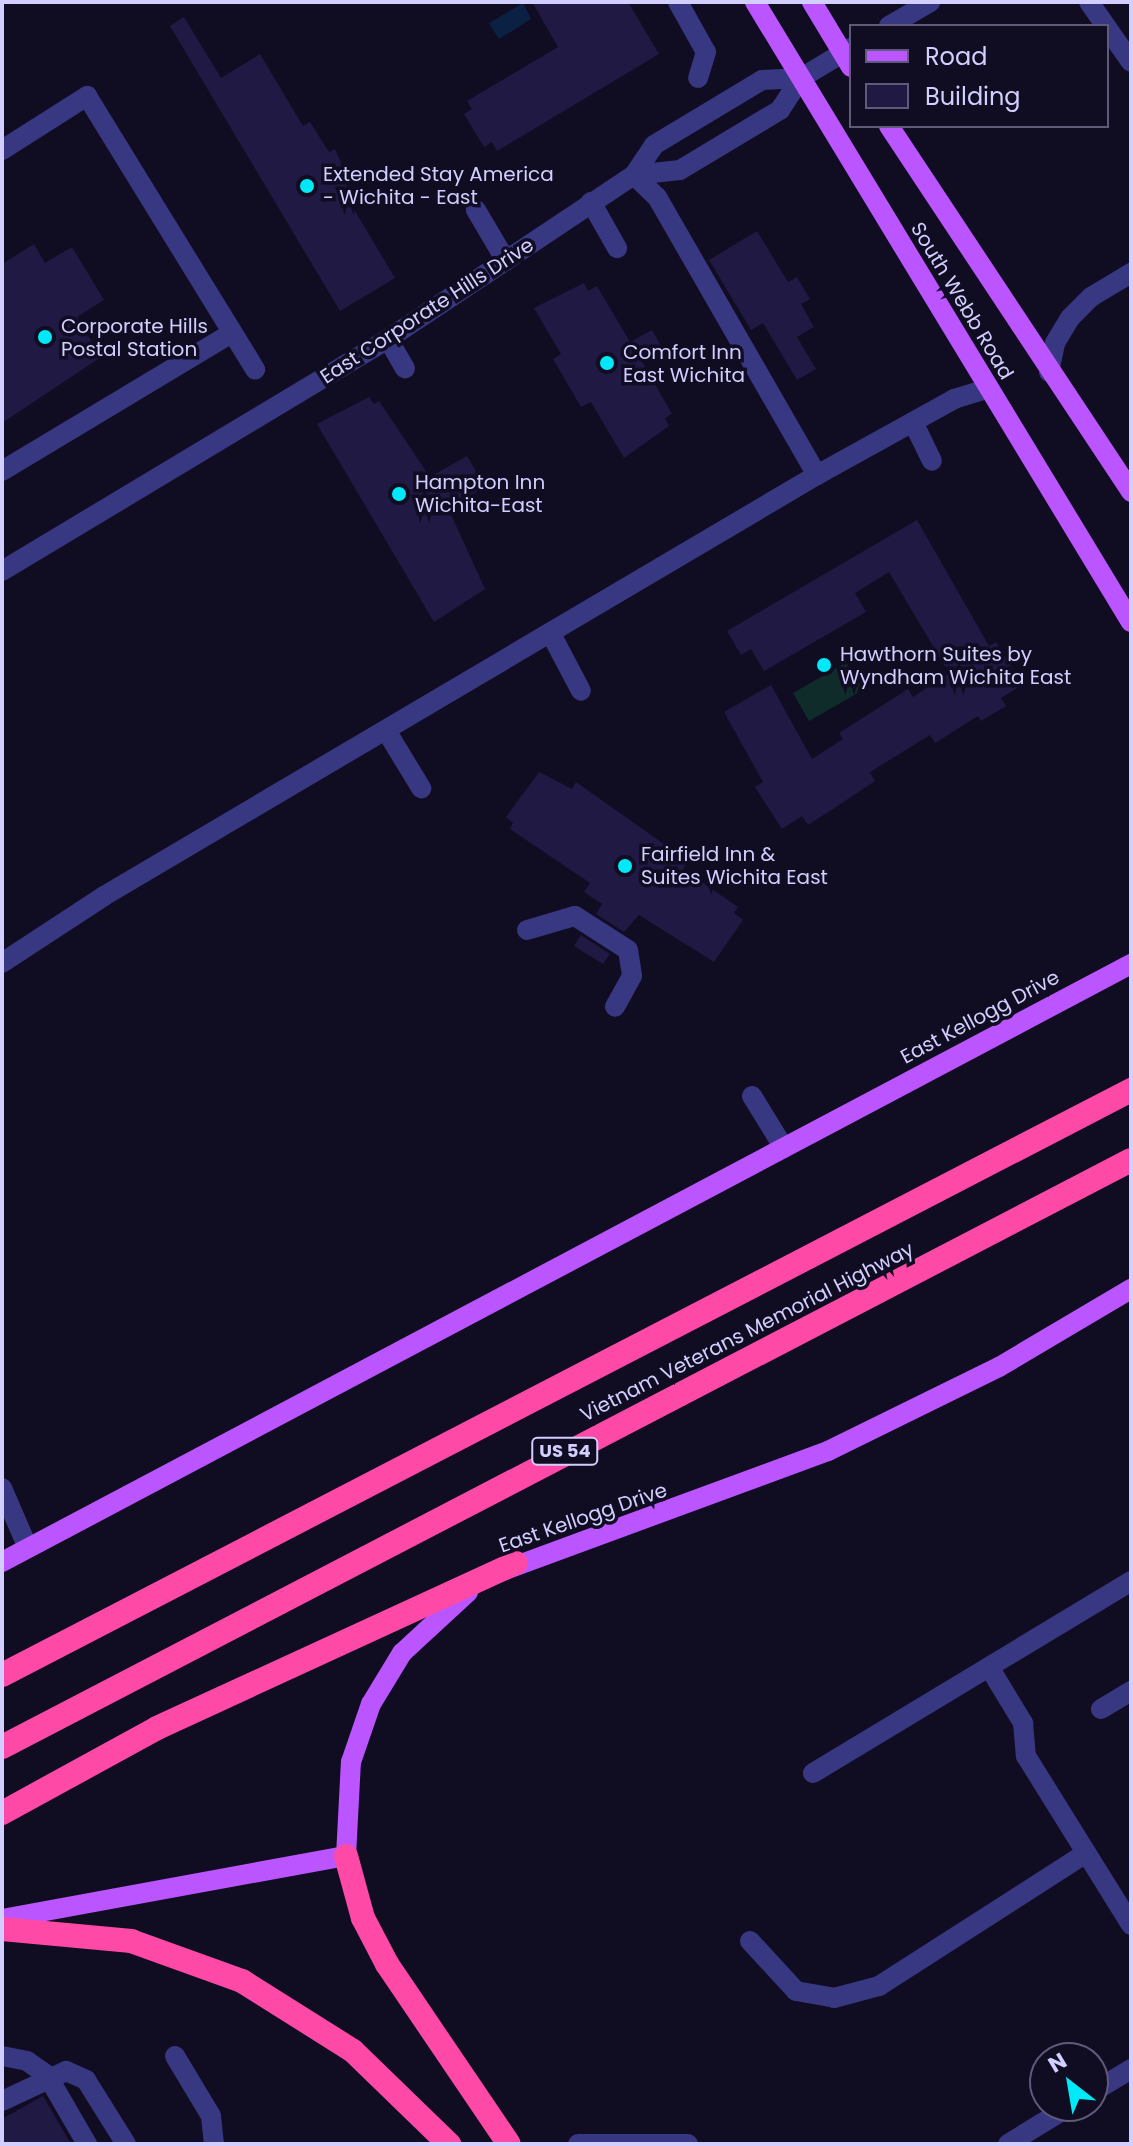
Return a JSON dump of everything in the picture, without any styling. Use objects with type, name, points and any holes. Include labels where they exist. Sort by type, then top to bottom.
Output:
[{"type":"highway","name":"Vietnam Veterans Memorial Highway","points":[[2,1675],[1131,1090]]},
{"type":"highway","name":"Vietnam Veterans Memorial Highway","points":[[2,1747],[1131,1160]]},
{"type":"highway","points":[[2,1813],[157,1728],[516,1563]]},
{"type":"highway","points":[[346,1856],[363,1918],[387,1964],[509,2144]]},
{"type":"highway","points":[[2,1929],[131,1941],[242,1981],[353,2051],[449,2144]]},
{"type":"main road","name":"South Webb Road","points":[[755,2],[986,389],[1131,622]]},
{"type":"main road","points":[[812,2],[848,56]]},
{"type":"main road","name":"South Webb Road","points":[[890,128],[1131,492]]},
{"type":"main road","name":"East Kellogg Drive","points":[[2,1562],[1131,964]]},
{"type":"main road","name":"East Kellogg Drive","points":[[346,1856],[351,1762],[384,1678],[445,1610],[516,1563],[828,1451],[999,1367],[1131,1289]]},
{"type":"main road","points":[[2,1919],[346,1856]]},
{"type":"street","points":[[678,2],[706,52],[698,78]]},
{"type":"street","points":[[892,24],[930,2]]},
{"type":"street","points":[[1089,2],[1104,24]]},
{"type":"street","points":[[1109,31],[1131,62]]},
{"type":"street","name":"East Corporate Hills Drive","points":[[2,571],[388,339],[634,175],[680,170],[780,110],[801,78],[848,56]]},
{"type":"street","points":[[801,78],[762,80],[654,145],[634,175],[657,197],[672,232],[817,475]]},
{"type":"street","points":[[2,150],[87,96],[255,369]]},
{"type":"street","points":[[591,202],[617,248]]},
{"type":"street","points":[[476,210],[506,261]]},
{"type":"street","points":[[1049,372],[1055,343],[1070,318],[1091,297],[1131,273]]},
{"type":"street","points":[[2,471],[232,333]]},
{"type":"street","points":[[388,339],[405,368]]},
{"type":"street","points":[[2,963],[104,896],[387,732],[817,475],[913,422],[986,389]]},
{"type":"street","points":[[913,422],[932,461]]},
{"type":"street","points":[[551,634],[581,691]]},
{"type":"street","points":[[387,732],[421,788]]},
{"type":"street","points":[[527,930],[575,916],[628,950],[632,976],[615,1007]]},
{"type":"street","points":[[752,1096],[784,1148]]},
{"type":"street","points":[[2,1488],[28,1548]]},
{"type":"street","points":[[813,1773],[1131,1581]]},
{"type":"street","points":[[989,1667],[1023,1723],[1026,1756],[1131,1925]]},
{"type":"street","points":[[1101,1709],[1131,1691]]},
{"type":"street","points":[[750,1941],[796,1991],[834,1998],[879,1986],[1086,1853]]},
{"type":"street","points":[[2,2056],[27,2061],[47,2075],[87,2144]]},
{"type":"street","points":[[175,2056],[211,2116],[214,2144]]},
{"type":"street","points":[[1109,2082],[1131,2069]]},
{"type":"street","points":[[2,2101],[47,2075],[66,2071],[86,2080],[126,2144]]},
{"type":"street","points":[[1019,2141],[1047,2122]]},
{"type":"street","points":[[578,2144],[688,2144]]},
{"type":"green space","points":[[847,662],[863,690],[809,721],[793,693]]},
{"type":"water","points":[[523,3],[531,19],[499,39],[489,23]]},
{"type":"building","points":[[532,2],[628,2],[659,54],[497,151],[492,142],[484,147],[464,114],[472,109],[467,101],[558,47]]},
{"type":"building","name":"Extended Stay America - Wichita - East","points":[[184,17],[221,78],[260,54],[303,126],[310,122],[329,152],[335,149],[358,202],[352,206],[395,278],[340,311],[170,26]]},
{"type":"building","points":[[757,231],[788,282],[797,277],[810,299],[801,304],[814,327],[797,337],[816,369],[797,380],[763,323],[751,330],[709,260]]},
{"type":"building","name":"Corporate Hills Postal Station","points":[[34,244],[45,263],[72,247],[104,300],[77,317],[101,357],[2,423],[2,264]]},
{"type":"building","points":[[584,283],[588,291],[597,286],[630,342],[652,330],[661,346],[640,358],[672,414],[665,418],[669,426],[624,458],[591,402],[581,407],[553,359],[561,354],[534,308]]},
{"type":"building","name":"Hampton Inn Wichita-East","points":[[369,397],[374,404],[379,401],[430,477],[467,456],[485,487],[448,508],[485,589],[434,622],[317,424]]},
{"type":"building","points":[[917,520],[989,646],[996,642],[1022,685],[1001,698],[1006,706],[981,721],[978,716],[935,743],[930,735],[870,772],[875,781],[808,825],[802,816],[782,829],[755,787],[763,782],[724,712],[771,685],[812,759],[843,739],[839,733],[908,689],[913,697],[949,673],[889,572],[855,593],[866,612],[764,671],[751,649],[741,655],[727,631]]},
{"type":"building","name":"Fairfield Inn & Suites Wichita East","points":[[539,772],[572,789],[576,782],[688,861],[683,869],[738,907],[734,913],[743,920],[714,962],[639,915],[624,932],[596,914],[602,904],[584,892],[590,883],[510,829],[513,823],[506,817]]},
{"type":"building","points":[[581,935],[610,954],[603,964],[574,946]]},
{"type":"building","points":[[43,2096],[71,2144],[2,2144],[2,2119]]},
{"type":"place","name":"Extended Stay America - Wichita - East","points":[[307,186]]},
{"type":"place","name":"Corporate Hills Postal Station","points":[[45,337]]},
{"type":"place","name":"Comfort Inn East Wichita","points":[[607,363]]},
{"type":"place","name":"Hampton Inn Wichita-East","points":[[399,494]]},
{"type":"place","name":"Hawthorn Suites by Wyndham Wichita East","points":[[824,665]]},
{"type":"place","name":"Fairfield Inn & Suites Wichita East","points":[[625,866]]}]
